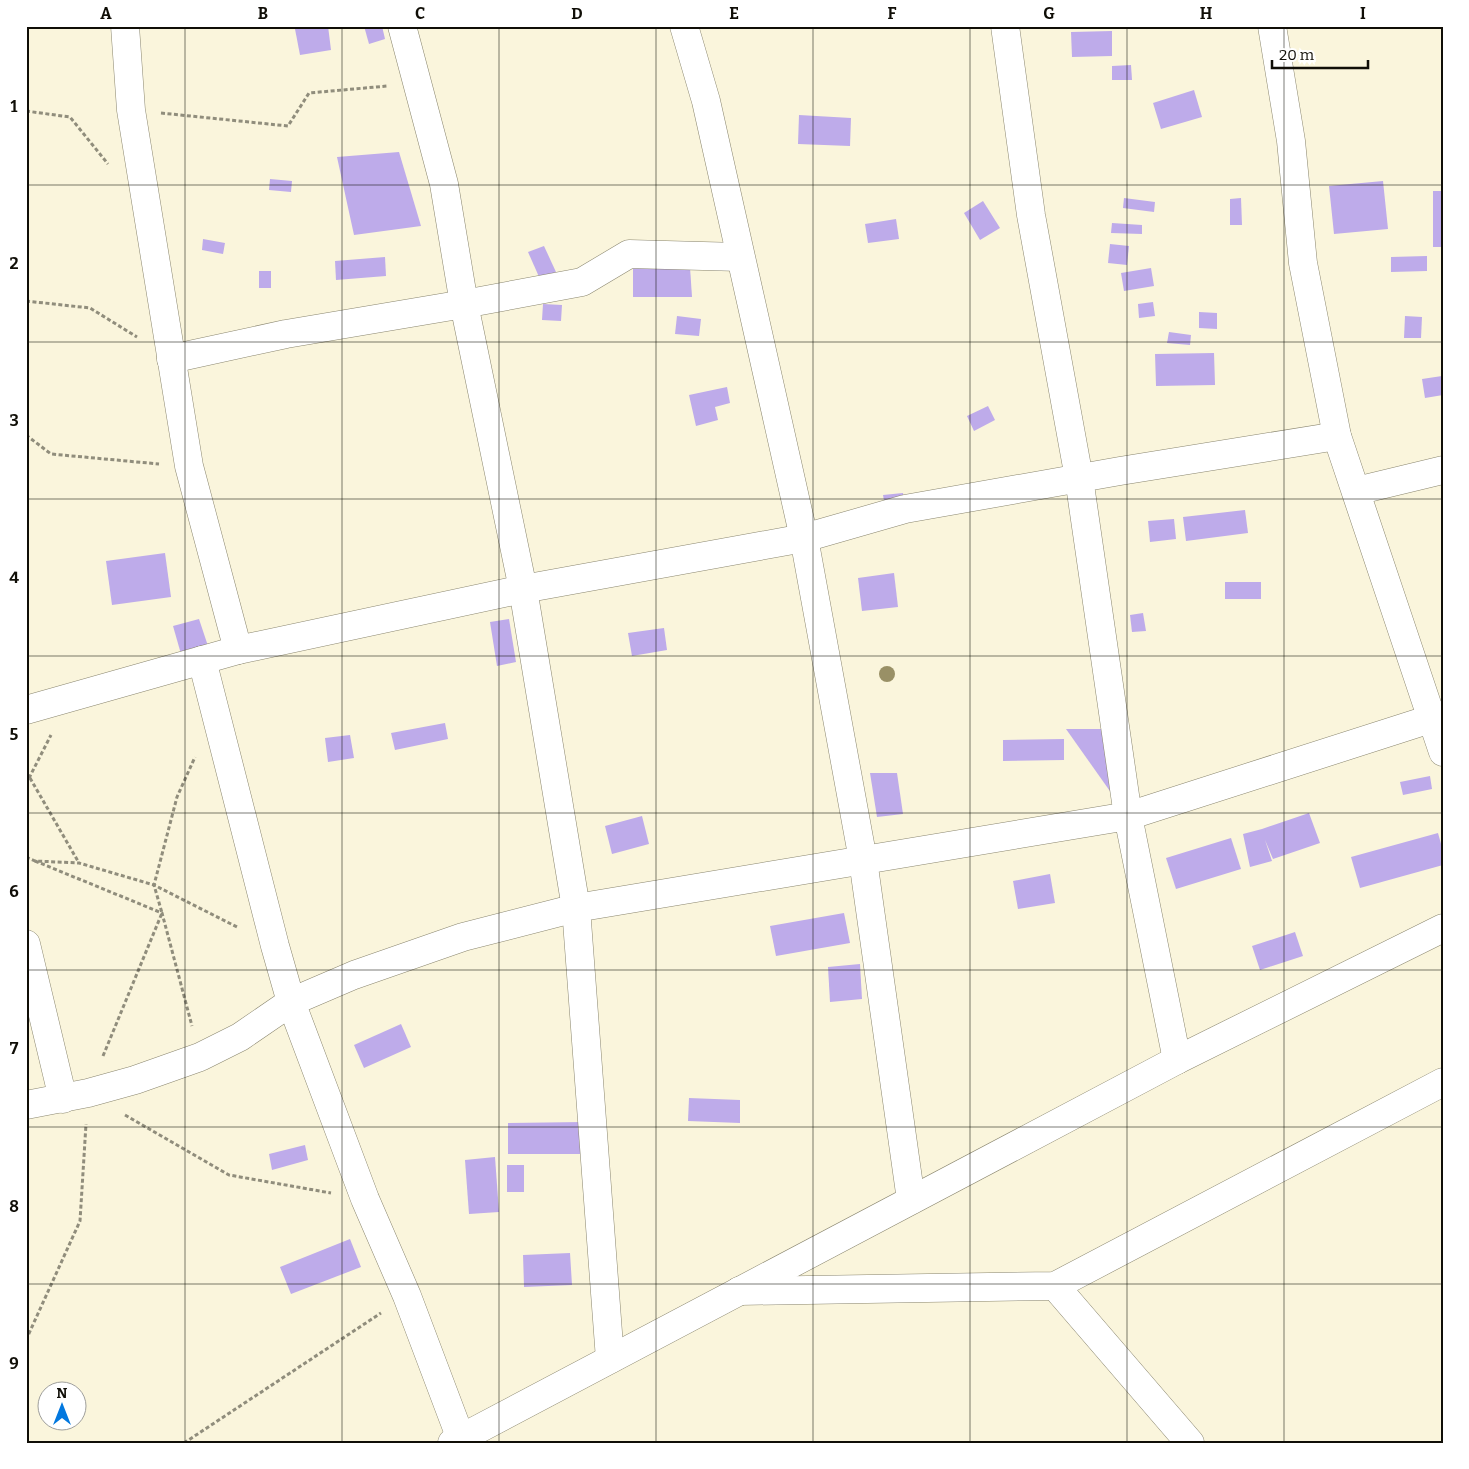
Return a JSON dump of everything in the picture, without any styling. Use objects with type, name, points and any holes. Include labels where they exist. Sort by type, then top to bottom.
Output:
[{"type":"street","points":[[125,26],[131,110],[189,466],[238,650]]},
{"type":"street","points":[[402,26],[444,184],[464,304],[523,589],[576,908],[610,1359]]},
{"type":"street","points":[[684,26],[706,100],[804,538],[863,860],[911,1200]]},
{"type":"street","points":[[1005,26],[1031,215],[1080,478],[1128,816],[1177,1060]]},
{"type":"street","points":[[1272,26],[1291,141],[1303,263],[1337,436],[1437,717],[1443,752]]},
{"type":"street","points":[[171,359],[286,334],[582,282],[629,254],[740,257]]},
{"type":"street","points":[[26,710],[238,650],[523,589],[804,538],[904,509],[1337,436]]},
{"type":"street","points":[[1356,491],[1443,470]]},
{"type":"street","points":[[202,660],[291,1002],[365,1199],[407,1296],[456,1441],[1177,1060],[1443,928]]},
{"type":"street","points":[[26,1105],[75,1096],[135,1080],[200,1057],[240,1037],[291,1002],[354,976],[463,937],[576,908],[1128,816],[1437,717]]},
{"type":"street","points":[[26,944],[75,1096]]},
{"type":"street","points":[[739,1291],[1055,1286],[1443,1082]]},
{"type":"street","points":[[1055,1286],[1190,1443]]},
{"type":"path","points":[[131,110],[288,126],[309,93],[417,83]]},
{"type":"path","points":[[26,111],[70,116],[111,168]]},
{"type":"path","points":[[26,300],[90,308],[171,359]]},
{"type":"path","points":[[26,435],[51,454],[189,466]]},
{"type":"path","points":[[26,784],[68,699]]},
{"type":"path","points":[[196,755],[177,797],[154,885],[200,1057]]},
{"type":"path","points":[[30,778],[79,863]]},
{"type":"path","points":[[26,857],[162,913]]},
{"type":"path","points":[[35,861],[79,863],[154,885],[275,946]]},
{"type":"path","points":[[26,1340],[80,1221],[75,1096],[162,913]]},
{"type":"path","points":[[75,1096],[228,1175],[365,1199]]},
{"type":"path","points":[[184,1443],[407,1296]]},
{"type":"building","points":[[311,26],[328,26],[331,50],[300,55],[295,29]]},
{"type":"building","points":[[364,26],[382,26],[385,39],[369,44]]},
{"type":"building","points":[[1112,31],[1112,56],[1072,57],[1071,32]]},
{"type":"building","points":[[1131,65],[1132,80],[1112,80],[1112,66]]},
{"type":"building","points":[[1194,90],[1202,117],[1161,129],[1153,103]]},
{"type":"building","points":[[799,115],[851,118],[850,146],[798,144]]},
{"type":"building","points":[[399,152],[421,226],[354,235],[337,157]]},
{"type":"building","points":[[270,179],[292,181],[291,192],[269,190]]},
{"type":"building","points":[[1383,181],[1388,229],[1334,234],[1329,186]]},
{"type":"building","points":[[1433,191],[1443,191],[1443,247],[1433,247]]},
{"type":"building","points":[[1124,198],[1155,202],[1154,212],[1123,208]]},
{"type":"building","points":[[1241,198],[1242,225],[1230,225],[1230,199]]},
{"type":"building","points":[[983,201],[1000,228],[980,240],[964,213]]},
{"type":"building","points":[[896,219],[899,239],[868,243],[865,224]]},
{"type":"building","points":[[1112,223],[1142,225],[1142,234],[1111,233]]},
{"type":"building","points":[[203,239],[225,243],[223,254],[202,250]]},
{"type":"building","points":[[1110,244],[1129,246],[1127,265],[1108,263]]},
{"type":"building","points":[[544,246],[556,272],[540,279],[528,252]]},
{"type":"building","points":[[1427,256],[1427,271],[1391,272],[1391,257]]},
{"type":"building","points":[[385,257],[386,276],[336,280],[335,261]]},
{"type":"building","points":[[633,266],[690,267],[692,297],[633,297]]},
{"type":"building","points":[[1151,268],[1154,286],[1124,291],[1121,273]]},
{"type":"building","points":[[259,271],[271,271],[271,288],[259,288]]},
{"type":"building","points":[[1153,302],[1155,316],[1139,318],[1138,304]]},
{"type":"building","points":[[543,304],[562,305],[561,321],[542,320]]},
{"type":"building","points":[[1199,312],[1217,313],[1217,329],[1199,328]]},
{"type":"building","points":[[677,316],[701,319],[699,336],[675,334]]},
{"type":"building","points":[[1405,316],[1422,317],[1421,338],[1404,338]]},
{"type":"building","points":[[1169,332],[1191,335],[1190,345],[1167,343]]},
{"type":"building","points":[[1214,353],[1215,385],[1156,386],[1155,354]]},
{"type":"building","points":[[1442,376],[1443,395],[1425,398],[1422,379]]},
{"type":"building","points":[[727,387],[730,403],[715,407],[718,420],[696,426],[689,395]]},
{"type":"building","points":[[988,406],[995,420],[974,431],[967,416]]},
{"type":"building","points":[[903,493],[905,510],[886,512],[883,495]]},
{"type":"building","points":[[1245,510],[1248,533],[1186,541],[1183,517]]},
{"type":"building","points":[[1174,519],[1176,539],[1150,542],[1148,521]]},
{"type":"building","points":[[165,553],[171,597],[112,605],[106,561]]},
{"type":"building","points":[[894,573],[898,607],[862,611],[858,578]]},
{"type":"building","points":[[1225,582],[1261,582],[1261,599],[1225,599]]},
{"type":"building","points":[[1143,613],[1146,631],[1132,632],[1130,615]]},
{"type":"building","points":[[199,619],[208,646],[181,654],[173,626]]},
{"type":"building","points":[[509,619],[516,662],[497,666],[490,622]]},
{"type":"building","points":[[664,628],[667,650],[632,656],[628,633]]},
{"type":"building","points":[[445,723],[448,739],[395,750],[391,733]]},
{"type":"building","points":[[1066,729],[1102,729],[1112,794]]},
{"type":"building","points":[[350,735],[354,758],[328,762],[325,738]]},
{"type":"building","points":[[1064,739],[1064,760],[1003,761],[1003,740]]},
{"type":"building","points":[[870,773],[897,773],[903,814],[877,817]]},
{"type":"building","points":[[1430,776],[1432,789],[1403,795],[1400,782]]},
{"type":"building","points":[[1309,813],[1320,843],[1273,859],[1265,840],[1272,861],[1250,867],[1243,834]]},
{"type":"building","points":[[642,816],[649,844],[612,854],[605,826]]},
{"type":"building","points":[[1438,833],[1443,851],[1443,865],[1360,888],[1351,857]]},
{"type":"building","points":[[1231,838],[1241,869],[1176,889],[1166,858]]},
{"type":"building","points":[[1050,874],[1055,903],[1018,909],[1013,881]]},
{"type":"building","points":[[844,913],[850,943],[776,956],[770,926]]},
{"type":"building","points":[[1295,932],[1303,956],[1260,970],[1252,946]]},
{"type":"building","points":[[860,964],[862,999],[830,1002],[828,967]]},
{"type":"building","points":[[401,1024],[411,1047],[364,1068],[354,1045]]},
{"type":"building","points":[[689,1098],[740,1100],[740,1123],[688,1121]]},
{"type":"building","points":[[584,1122],[585,1154],[508,1154],[508,1123]]},
{"type":"building","points":[[305,1145],[308,1160],[272,1170],[269,1154]]},
{"type":"building","points":[[495,1157],[499,1212],[469,1214],[465,1160]]},
{"type":"building","points":[[507,1165],[524,1165],[524,1192],[507,1192]]},
{"type":"building","points":[[350,1239],[361,1267],[291,1294],[280,1267]]},
{"type":"building","points":[[570,1253],[572,1285],[524,1287],[523,1255]]}]
